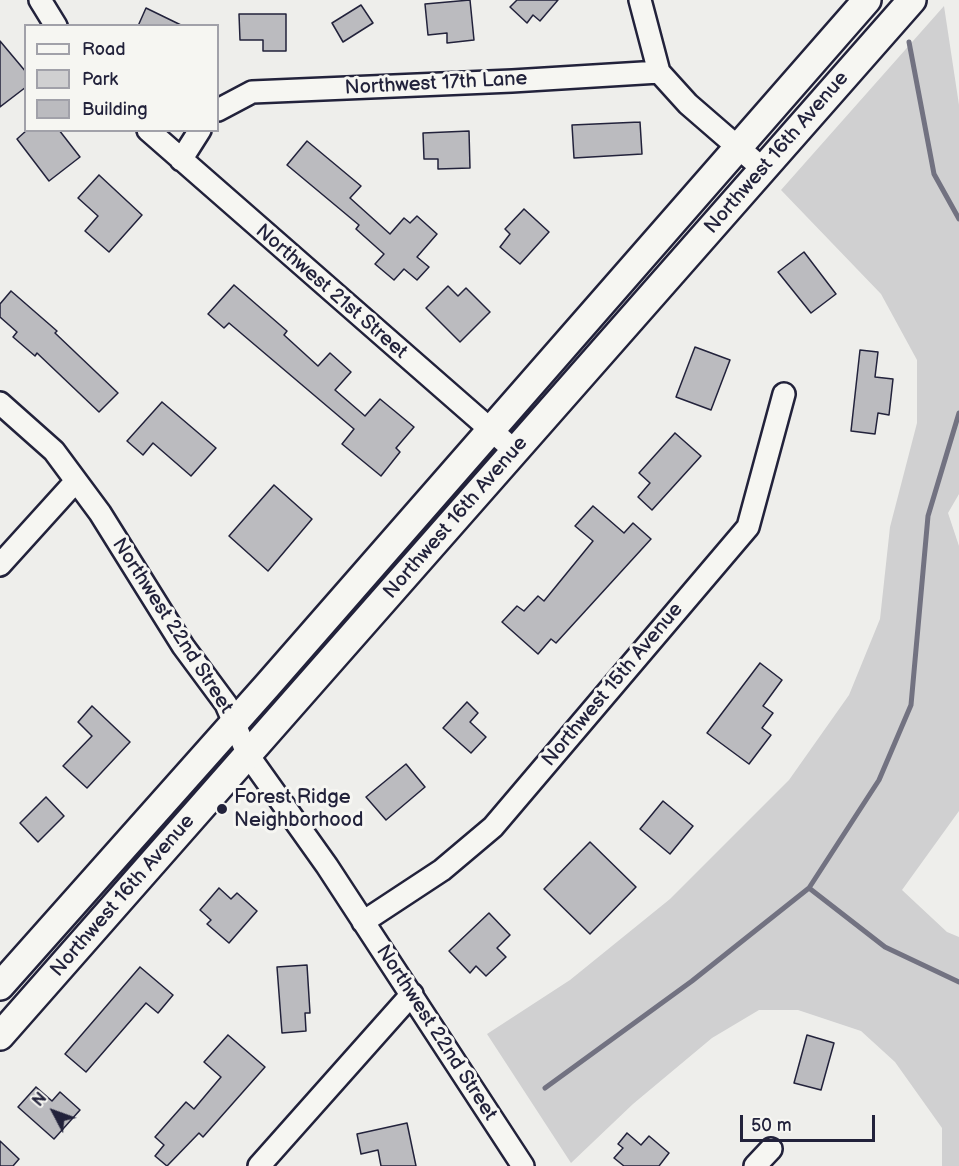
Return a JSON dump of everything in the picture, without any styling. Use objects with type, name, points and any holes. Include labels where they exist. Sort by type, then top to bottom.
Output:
[{"type":"main road","name":"Northwest 16th Avenue","points":[[0,986],[234,723],[867,0]]},
{"type":"main road","name":"Northwest 16th Avenue","points":[[2,1029],[248,755],[912,0]]},
{"type":"street","points":[[40,0],[55,24]]},
{"type":"street","points":[[640,0],[659,72],[688,104],[763,169]]},
{"type":"street","name":"Northwest 17th Lane","points":[[219,109],[252,92],[659,72]]},
{"type":"street","name":"Northwest 21st Street","points":[[150,132],[515,451]]},
{"type":"street","points":[[180,160],[199,132]]},
{"type":"street","name":"Northwest 15th Avenue","points":[[363,922],[442,870],[493,827],[748,527],[784,393]]},
{"type":"street","name":"Northwest 22nd Street","points":[[0,403],[54,451],[100,513],[183,646],[226,704],[248,755],[327,866],[412,994],[460,1073],[523,1166]]},
{"type":"street","points":[[0,565],[76,481]]},
{"type":"street","points":[[258,1166],[412,994]]},
{"type":"street","points":[[755,1166],[771,1149]]},
{"type":"green space","points":[[944,6],[959,105],[959,494],[948,513],[959,546],[959,811],[902,890],[947,932],[959,937],[959,1166],[942,1166],[942,1128],[895,1062],[861,1031],[798,1010],[759,1010],[712,1038],[633,1104],[571,1163],[487,1034],[570,980],[670,899],[789,780],[849,695],[880,619],[890,527],[917,423],[917,360],[881,294],[781,190]]},
{"type":"building","points":[[470,0],[474,40],[447,43],[447,33],[428,35],[425,4]]},
{"type":"building","points":[[517,0],[558,0],[540,21],[533,15],[527,23],[510,7]]},
{"type":"building","points":[[361,5],[373,23],[343,42],[332,23]]},
{"type":"building","points":[[146,8],[179,24],[139,24]]},
{"type":"building","points":[[239,14],[286,14],[286,51],[263,51],[263,40],[240,40]]},
{"type":"building","points":[[0,41],[24,70],[24,89],[0,107]]},
{"type":"building","points":[[640,122],[642,154],[574,158],[572,125]]},
{"type":"building","points":[[469,131],[470,168],[438,169],[438,159],[424,159],[423,133]]},
{"type":"building","points":[[25,132],[61,132],[80,157],[49,181],[17,139]]},
{"type":"building","points":[[307,141],[361,186],[350,198],[390,234],[404,218],[410,223],[417,216],[437,234],[417,257],[429,267],[417,280],[404,269],[394,280],[375,264],[384,254],[356,229],[359,225],[287,165]]},
{"type":"building","points":[[99,175],[142,215],[109,252],[85,231],[98,216],[78,198]]},
{"type":"building","points":[[524,209],[549,232],[520,264],[500,247],[510,234],[505,229]]},
{"type":"building","points":[[804,252],[836,294],[811,313],[778,272]]},
{"type":"building","points":[[234,285],[287,331],[284,335],[318,366],[330,353],[351,372],[335,390],[365,416],[380,399],[414,427],[396,448],[400,452],[381,476],[342,444],[354,429],[229,323],[224,328],[208,314]]},
{"type":"building","points":[[448,286],[458,296],[466,288],[490,312],[460,342],[426,308]]},
{"type":"building","points":[[11,291],[57,331],[55,333],[118,393],[99,412],[37,353],[35,356],[13,337],[17,332],[0,317],[0,304]]},
{"type":"building","points":[[695,347],[730,360],[711,410],[676,397]]},
{"type":"building","points":[[860,350],[878,352],[875,377],[893,379],[889,415],[878,413],[875,434],[851,431]]},
{"type":"building","points":[[162,402],[216,448],[191,476],[153,443],[143,455],[127,441]]},
{"type":"building","points":[[675,433],[701,456],[652,510],[638,497],[650,483],[639,473]]},
{"type":"building","points":[[274,485],[312,519],[268,571],[229,536]]},
{"type":"building","points":[[593,506],[624,533],[633,523],[651,539],[556,643],[551,639],[538,654],[502,622],[517,606],[524,611],[538,596],[544,601],[593,541],[575,526]]},
{"type":"building","points":[[760,663],[782,680],[763,706],[773,713],[762,728],[771,735],[749,764],[707,733]]},
{"type":"building","points":[[467,702],[478,713],[470,722],[486,737],[471,753],[443,728]]},
{"type":"building","points":[[92,706],[130,742],[87,788],[63,766],[92,736],[78,722]]},
{"type":"building","points":[[406,764],[425,787],[386,820],[366,797]]},
{"type":"building","points":[[46,797],[64,816],[38,842],[20,823]]},
{"type":"building","points":[[663,801],[693,826],[670,854],[640,829]]},
{"type":"building","points":[[590,842],[636,887],[590,934],[544,889]]},
{"type":"building","points":[[219,888],[231,899],[237,893],[257,911],[229,943],[207,924],[211,920],[200,910]]},
{"type":"building","points":[[489,913],[510,935],[497,948],[506,957],[486,976],[476,966],[470,973],[449,951]]},
{"type":"building","points":[[307,965],[310,1013],[305,1013],[306,1031],[282,1033],[277,967]]},
{"type":"building","points":[[140,967],[173,995],[158,1013],[146,1003],[86,1072],[65,1054]]},
{"type":"building","points":[[228,1035],[265,1067],[203,1137],[199,1133],[167,1166],[155,1156],[164,1145],[155,1137],[186,1102],[194,1109],[221,1077],[204,1062]]},
{"type":"building","points":[[807,1035],[834,1043],[821,1090],[794,1083]]},
{"type":"building","points":[[36,1087],[52,1101],[60,1092],[80,1110],[54,1139],[18,1107]]},
{"type":"building","points":[[407,1123],[416,1166],[381,1166],[378,1150],[361,1154],[357,1134]]},
{"type":"building","points":[[627,1133],[641,1145],[649,1136],[669,1153],[659,1166],[624,1166],[614,1158],[623,1148],[618,1144]]},
{"type":"building","points":[[0,1141],[19,1159],[13,1166],[0,1166]]},
{"type":"waterway","points":[[909,42],[934,174],[959,219]]},
{"type":"waterway","points":[[959,413],[928,516],[911,705],[879,780],[809,888],[885,947],[959,982]]},
{"type":"waterway","points":[[545,1088],[692,981],[809,888]]},
{"type":"place","name":"Forest Ridge Neighborhood","points":[[222,809]]}]
